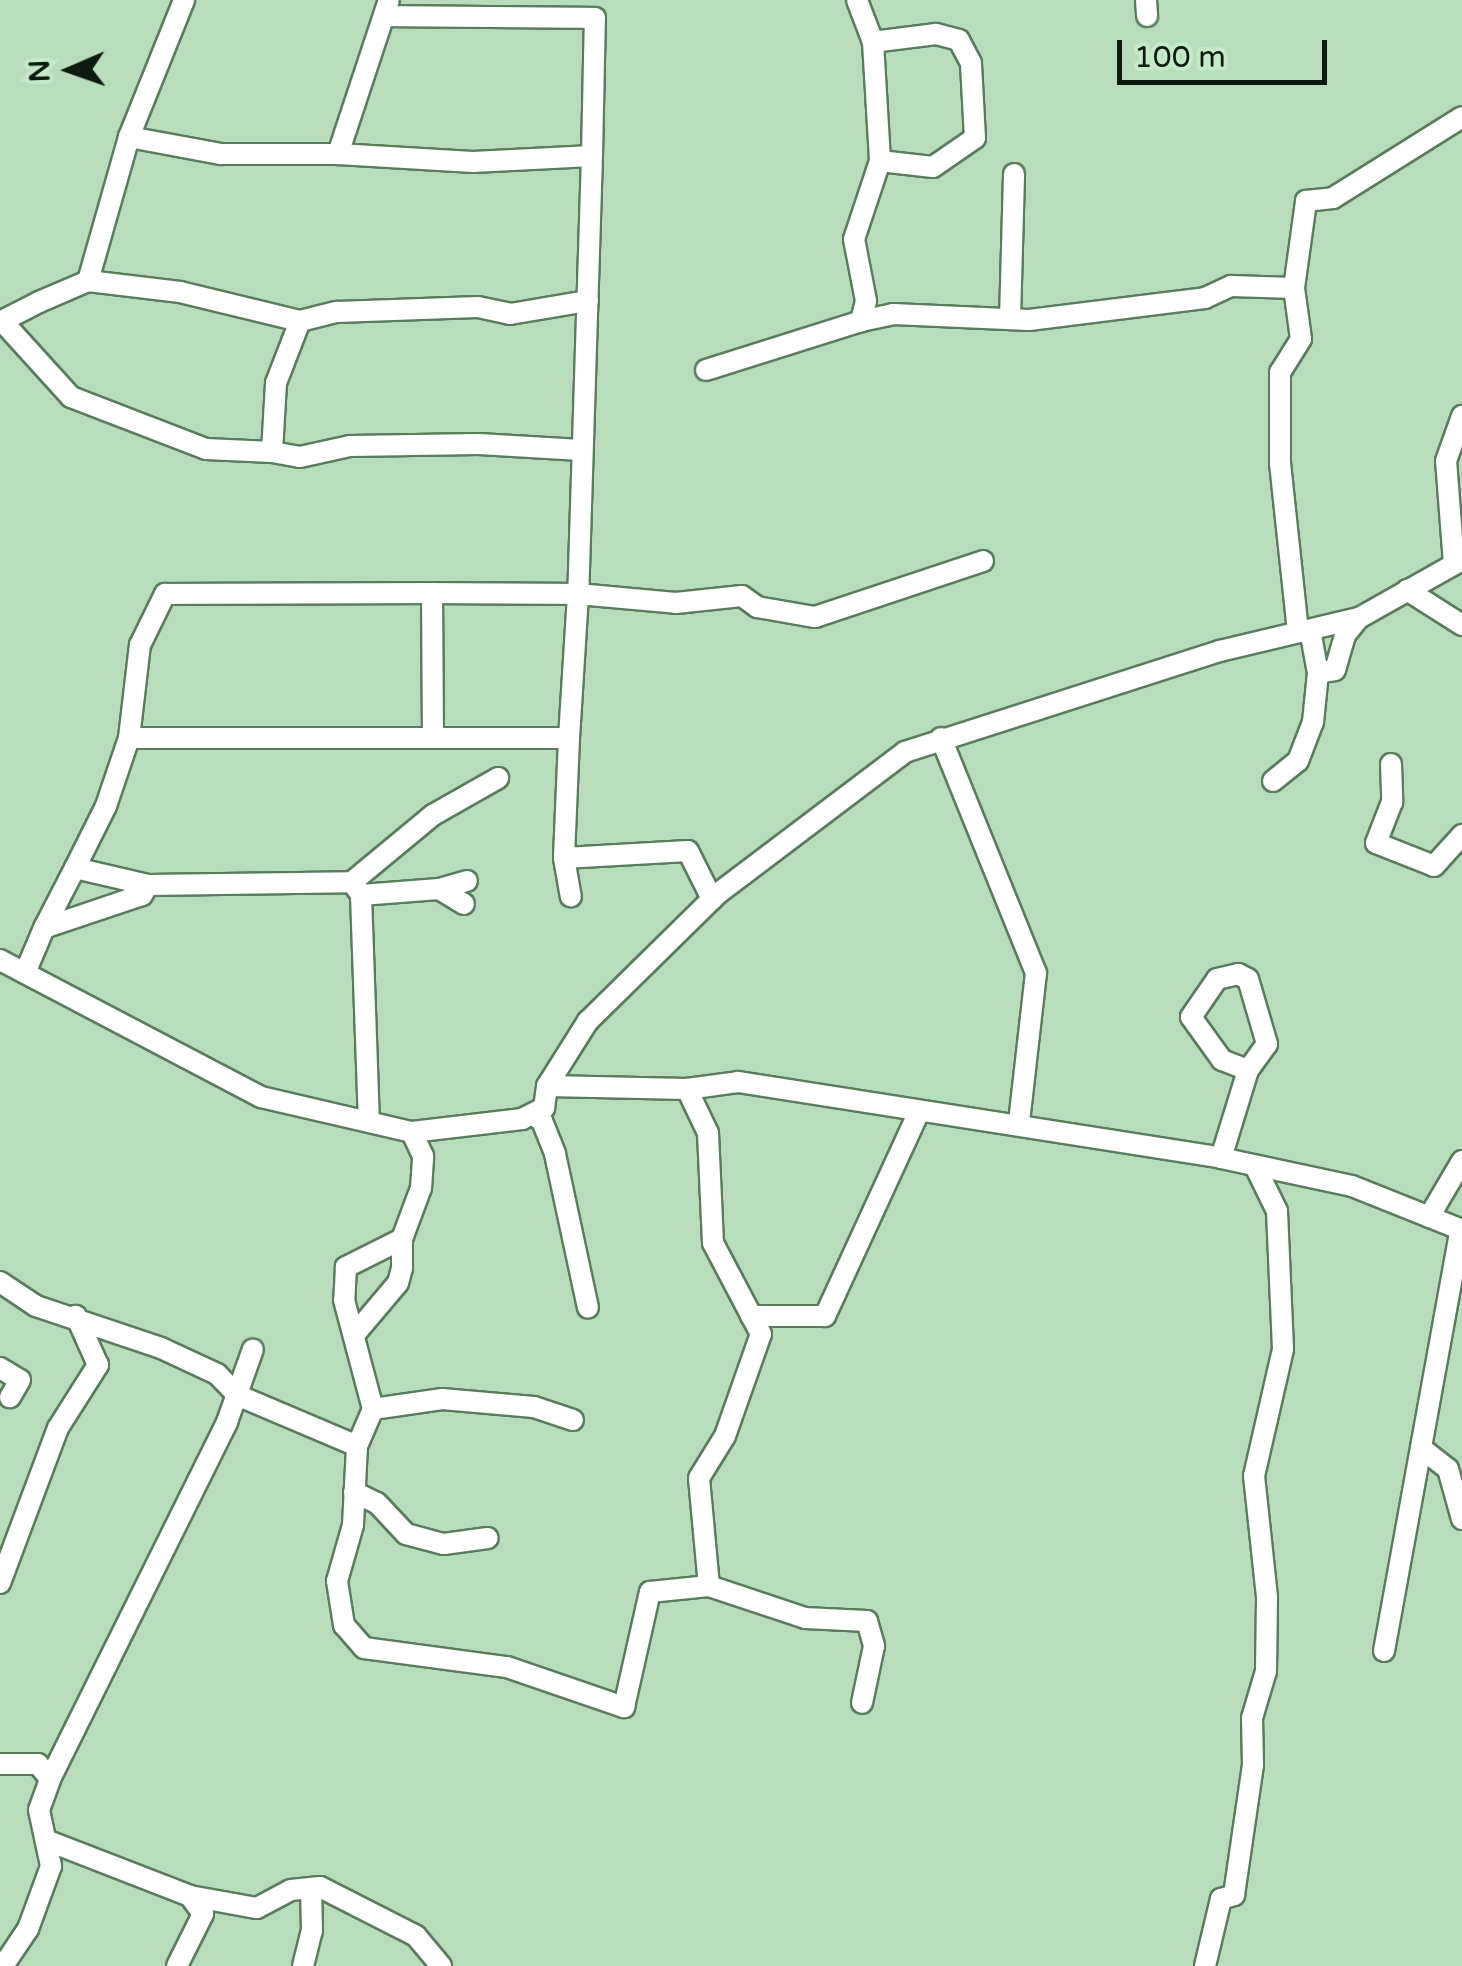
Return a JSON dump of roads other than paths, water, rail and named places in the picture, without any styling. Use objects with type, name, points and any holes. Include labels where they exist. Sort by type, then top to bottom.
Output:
[{"type":"street","points":[[88,281],[129,137],[184,0]]},
{"type":"street","points":[[857,0],[873,42],[880,161],[854,239],[866,302],[861,321]]},
{"type":"street","points":[[338,154],[388,8],[597,9],[578,594],[564,858],[571,896]]},
{"type":"street","points":[[873,42],[936,34],[960,40],[971,63],[975,138],[933,167],[880,161]]},
{"type":"street","points":[[1273,780],[1298,761],[1313,722],[1318,673],[1304,630],[1280,464],[1280,372],[1300,339],[1294,288],[1306,201],[1332,198],[1462,117]]},
{"type":"street","points":[[129,137],[220,154],[338,154],[473,162],[592,156]]},
{"type":"street","points":[[1010,318],[1014,174]]},
{"type":"street","points":[[581,450],[478,444],[350,446],[300,456],[206,449],[71,396],[1,322],[88,281],[180,292],[300,321],[336,312],[478,307],[510,314],[588,301]]},
{"type":"street","points":[[706,370],[892,314],[1010,318],[1205,298],[1231,286],[1294,288]]},
{"type":"street","points":[[272,452],[276,383],[300,321]]},
{"type":"street","points":[[0,960],[262,1096],[336,1118],[369,1119],[412,1132],[532,1114],[544,1108],[548,1086],[588,1021],[712,899],[905,752],[1304,630],[1359,618],[1458,562],[1446,461],[1462,416]]},
{"type":"street","points":[[25,972],[106,806],[129,738],[140,645],[165,594],[578,594],[676,602],[742,596],[756,607],[816,617],[983,561]]},
{"type":"street","points":[[1407,590],[1462,626]]},
{"type":"street","points":[[432,593],[433,736]]},
{"type":"street","points":[[1318,673],[1335,670],[1344,635],[1359,618]]},
{"type":"street","points":[[129,738],[568,738]]},
{"type":"street","points":[[941,738],[1036,973],[1019,1123]]},
{"type":"street","points":[[1390,764],[1392,802],[1376,844],[1434,866],[1462,835]]},
{"type":"street","points":[[369,1119],[356,889],[433,815],[498,778]]},
{"type":"street","points":[[564,858],[688,851],[712,899]]},
{"type":"street","points":[[75,868],[148,886],[439,889],[466,881]]},
{"type":"street","points":[[44,928],[142,895],[148,886]]},
{"type":"street","points":[[439,889],[464,904]]},
{"type":"street","points":[[1221,1158],[1248,1070],[1267,1044],[1248,979],[1238,974],[1217,979],[1191,1017],[1222,1060],[1248,1070]]},
{"type":"street","points":[[548,1086],[687,1089],[738,1082],[919,1112],[1019,1123],[1221,1158],[1352,1186],[1462,1230],[1384,1651]]},
{"type":"street","points":[[687,1089],[708,1132],[713,1243],[761,1334],[725,1436],[699,1478],[709,1586]]},
{"type":"street","points":[[751,1316],[825,1316],[919,1112]]},
{"type":"street","points":[[532,1114],[542,1121],[555,1154],[563,1229],[588,1308]]},
{"type":"street","points":[[354,1335],[398,1283],[402,1239],[420,1188],[422,1156],[412,1132]]},
{"type":"street","points":[[1429,1218],[1462,1161]]},
{"type":"street","points":[[1205,1966],[1220,1899],[1234,1895],[1253,1765],[1252,1718],[1267,1656],[1254,1476],[1283,1349],[1277,1211],[1255,1166]]},
{"type":"street","points":[[324,1273],[346,1267],[402,1239]]},
{"type":"street","points":[[346,1267],[344,1300],[372,1409],[357,1446],[353,1526],[337,1581],[344,1626],[364,1648],[506,1666],[624,1708],[650,1592],[709,1586],[805,1618],[867,1621],[874,1646],[862,1703]]},
{"type":"street","points":[[0,1282],[36,1306],[76,1316],[217,1374],[237,1395],[357,1446]]},
{"type":"street","points":[[0,1583],[58,1428],[98,1365],[76,1316]]},
{"type":"street","points":[[3,1966],[28,1929],[51,1866],[50,1842],[39,1810],[50,1779],[237,1395],[254,1350]]},
{"type":"street","points":[[0,1368],[20,1380],[10,1397]]},
{"type":"street","points":[[372,1409],[442,1399],[534,1407],[573,1420]]},
{"type":"street","points":[[1421,1448],[1448,1469],[1462,1519]]},
{"type":"street","points":[[354,1492],[378,1504],[406,1534],[444,1544],[488,1538]]},
{"type":"street","points":[[0,1764],[38,1764],[50,1779]]},
{"type":"street","points":[[50,1842],[190,1896],[257,1908],[311,1888],[329,1890],[416,1936],[441,1966]]},
{"type":"street","points":[[303,1966],[312,1931],[311,1888]]},
{"type":"street","points":[[177,1966],[204,1914],[190,1896]]}]
